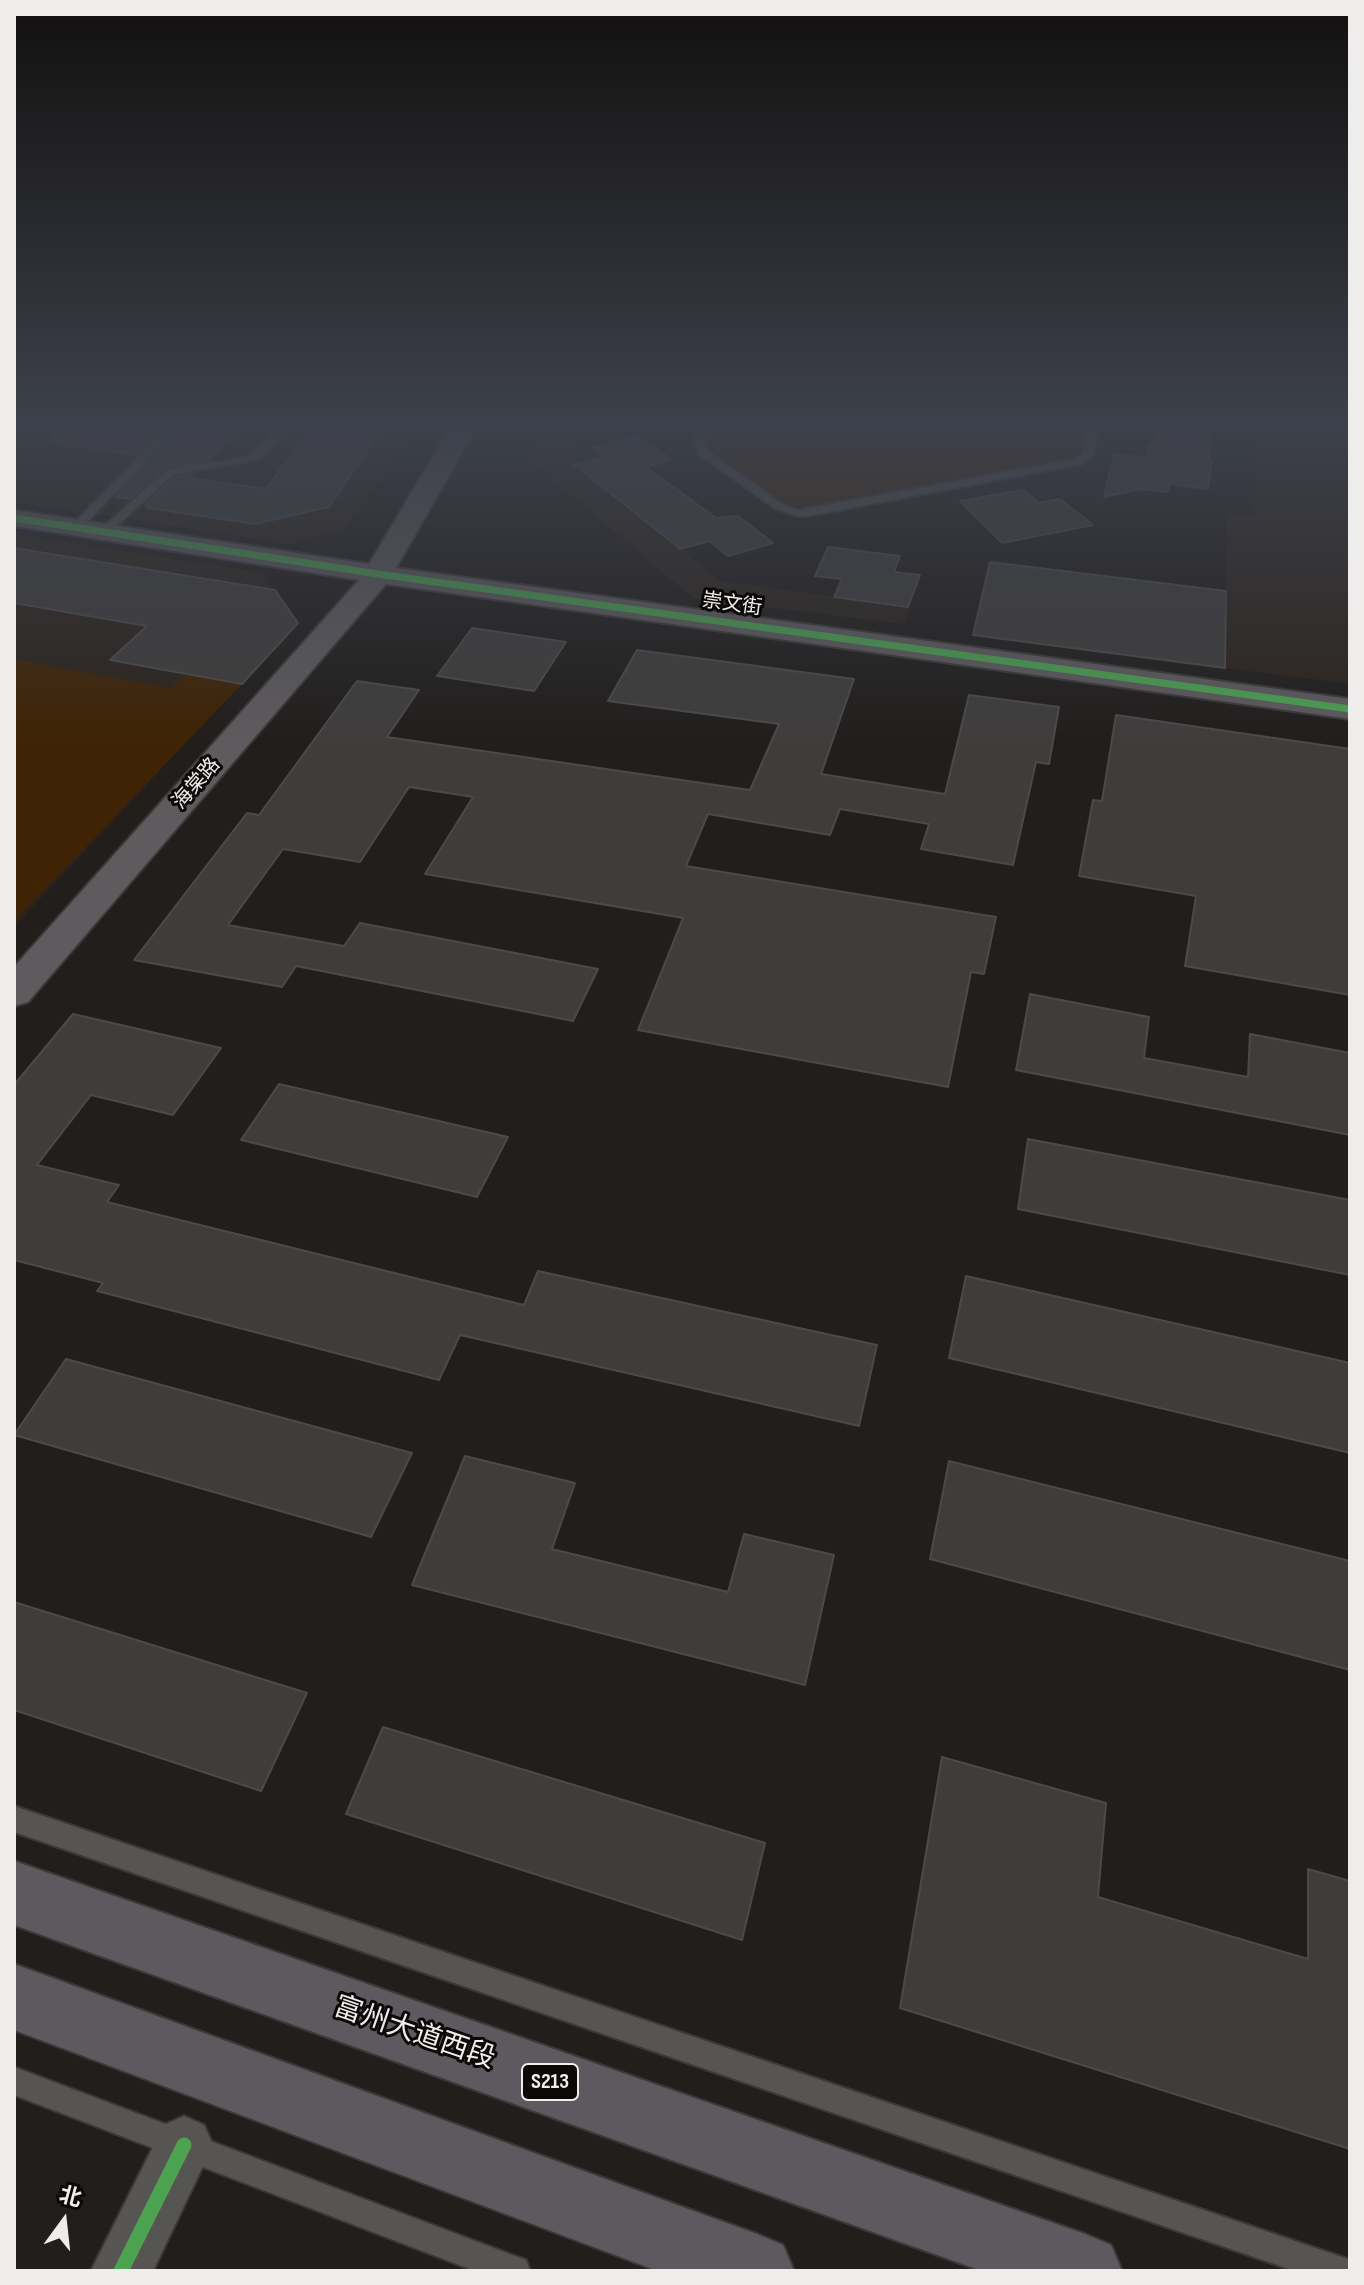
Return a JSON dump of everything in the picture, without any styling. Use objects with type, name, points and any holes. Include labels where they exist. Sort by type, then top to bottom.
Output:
[{"type":"main road","name":"富州大道西段","points":[[14,1893],[1085,2271]]},
{"type":"main road","points":[[14,1997],[757,2271]]},
{"type":"street","name":"崇文街","points":[[104,532],[378,574],[1350,709]]},
{"type":"street","name":"海棠路","points":[[14,992],[378,574],[403,532]]},
{"type":"street","points":[[121,2271],[184,2145]]},
{"type":"lane","points":[[14,1819],[1339,2271]]},
{"type":"lane","points":[[14,2081],[515,2271]]},
{"type":"shaded area","points":[[208,532],[338,532],[289,544]]},
{"type":"shaded area","points":[[614,532],[658,532],[720,581],[909,607],[904,624],[693,598]]},
{"type":"shaded area","points":[[1227,532],[1350,532],[1350,684],[1225,668]]},
{"type":"shaded area","points":[[14,534],[262,573],[298,623],[14,927]]},
{"type":"shaded area","points":[[14,659],[171,688],[186,674],[242,684],[14,921]]},
{"type":"building","points":[[658,532],[758,532],[773,543],[728,556],[709,541],[680,549]]},
{"type":"building","points":[[991,532],[1059,532],[1002,543]]},
{"type":"building","points":[[828,547],[900,556],[894,572],[920,575],[908,607],[834,597],[842,579],[815,576]]},
{"type":"building","points":[[14,548],[275,590],[298,623],[242,684],[110,660],[147,626],[14,603]]},
{"type":"building","points":[[990,562],[1226,591],[1225,668],[973,635]]},
{"type":"building","points":[[472,628],[566,642],[534,691],[437,676]]},
{"type":"building","points":[[637,650],[854,679],[821,774],[945,794],[969,695],[1059,707],[1049,764],[1036,762],[1013,865],[921,849],[929,824],[840,809],[830,835],[708,814],[686,866],[996,917],[984,974],[971,972],[948,1087],[638,1030],[683,918],[425,874],[473,797],[409,787],[360,862],[283,849],[228,925],[344,946],[360,923],[598,969],[573,1021],[296,966],[282,987],[134,960],[247,813],[259,815],[357,681],[419,690],[387,737],[750,790],[779,724],[608,701]]},
{"type":"building","points":[[1116,715],[1350,749],[1350,995],[1185,966],[1196,896],[1079,876],[1093,800],[1102,801]]},
{"type":"building","points":[[1030,994],[1149,1017],[1144,1058],[1248,1077],[1250,1034],[1350,1053],[1350,1135],[1016,1070]]},
{"type":"building","points":[[73,1014],[221,1048],[173,1115],[91,1095],[37,1165],[119,1185],[107,1202],[524,1305],[538,1271],[877,1345],[859,1426],[460,1335],[439,1380],[97,1291],[103,1283],[14,1260],[14,1085]]},
{"type":"building","points":[[279,1084],[508,1137],[477,1197],[241,1140]]},
{"type":"building","points":[[1028,1139],[1350,1200],[1350,1275],[1018,1209]]},
{"type":"building","points":[[966,1276],[1350,1363],[1350,1453],[949,1358]]},
{"type":"building","points":[[66,1359],[412,1453],[371,1537],[14,1435]]},
{"type":"building","points":[[465,1456],[575,1483],[552,1549],[728,1592],[744,1534],[834,1555],[805,1685],[412,1585]]},
{"type":"building","points":[[949,1461],[1350,1561],[1350,1670],[930,1559]]},
{"type":"building","points":[[14,1602],[307,1693],[261,1791],[14,1710]]},
{"type":"building","points":[[383,1727],[765,1843],[742,1940],[346,1814]]},
{"type":"building","points":[[942,1757],[1106,1803],[1098,1897],[1308,1959],[1308,1869],[1350,1881],[1350,2149],[900,2008]]},
{"type":"cycle path","points":[[103,532],[378,574],[1350,709]]},
{"type":"cycle path","points":[[121,2271],[184,2145]]}]
